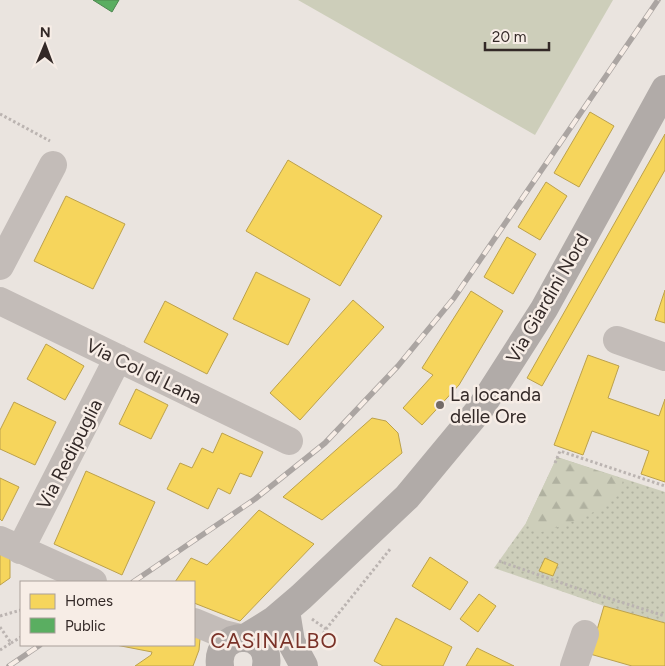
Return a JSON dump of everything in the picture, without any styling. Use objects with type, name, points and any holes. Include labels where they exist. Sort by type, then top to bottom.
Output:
[{"type":"main road","name":"Via Giardini Nord","points":[[219,665],[222,649],[227,643],[257,650],[274,620],[294,607],[407,497],[480,409],[544,309],[665,89]]},
{"type":"main road","points":[[294,607],[291,642],[304,666]]},
{"type":"street","points":[[0,266],[53,165]]},
{"type":"street","name":"Via Col di Lana","points":[[0,301],[289,441]]},
{"type":"street","points":[[617,340],[665,357]]},
{"type":"street","name":"Via Redipuglia","points":[[10,545],[118,358]]},
{"type":"street","points":[[10,545],[91,581]]},
{"type":"street","points":[[198,624],[257,650],[304,666]]},
{"type":"street","points":[[198,624],[213,640],[219,665]]},
{"type":"street","points":[[574,666],[584,634]]},
{"type":"path","points":[[0,114],[61,147],[53,165]]},
{"type":"path","points":[[555,463],[560,451],[665,486]]},
{"type":"path","points":[[499,561],[665,616]]},
{"type":"path","points":[[0,616],[20,610]]},
{"type":"path","points":[[0,627],[11,644]]},
{"type":"path","points":[[0,650],[20,638]]},
{"type":"green space","points":[[298,0],[613,0],[535,135]]},
{"type":"green space","points":[[557,457],[665,492],[665,623],[604,606],[494,568],[526,523]]},
{"type":"green space","points":[[557,457],[623,479],[621,489],[619,494],[612,500],[593,512],[541,532],[526,523]]},
{"type":"building: Homes","points":[[590,112],[614,126],[579,187],[554,173]]},
{"type":"building: Homes","points":[[665,134],[665,170],[542,386],[527,378]]},
{"type":"building: Homes","points":[[288,160],[382,216],[340,286],[246,231]]},
{"type":"building: Homes","points":[[546,182],[567,196],[540,240],[518,227]]},
{"type":"building: Homes","points":[[66,196],[125,224],[93,289],[34,261]]},
{"type":"building: Homes","points":[[507,237],[536,254],[513,294],[484,277]]},
{"type":"building: Homes","points":[[256,272],[310,299],[288,345],[233,319]]},
{"type":"building: Homes","points":[[665,290],[665,323],[655,320]]},
{"type":"building: Homes","points":[[471,291],[503,311],[459,385],[422,425],[403,408],[433,375],[422,368]]},
{"type":"building: Homes","points":[[353,300],[384,327],[300,420],[270,393]]},
{"type":"building: Homes","points":[[165,301],[228,334],[207,374],[144,342]]},
{"type":"building: Homes","points":[[46,344],[84,366],[65,400],[27,379]]},
{"type":"building: Homes","points":[[588,355],[619,366],[608,398],[659,416],[665,399],[665,482],[641,474],[649,451],[592,431],[583,455],[554,445]]},
{"type":"building: Homes","points":[[136,389],[168,405],[151,439],[119,424]]},
{"type":"building: Homes","points":[[14,402],[56,422],[35,465],[0,449],[0,430]]},
{"type":"building: Homes","points":[[372,418],[386,421],[398,433],[402,453],[322,520],[283,497]]},
{"type":"building: Homes","points":[[222,433],[263,452],[251,477],[240,473],[230,494],[218,488],[208,509],[167,489],[180,463],[192,468],[202,448],[213,453]]},
{"type":"building: Homes","points":[[86,471],[155,502],[122,575],[54,544]]},
{"type":"building: Homes","points":[[0,478],[19,487],[2,521],[0,519]]},
{"type":"building: Homes","points":[[259,510],[314,544],[240,621],[195,603],[195,581],[176,581],[191,558],[207,565]]},
{"type":"building: Homes","points":[[0,549],[10,554],[10,578],[0,585]]},
{"type":"building: Homes","points":[[430,557],[468,582],[450,610],[412,586]]},
{"type":"building: Homes","points":[[545,558],[558,564],[553,576],[539,571]]},
{"type":"building: Homes","points":[[479,594],[496,606],[478,632],[460,619]]},
{"type":"building: Homes","points":[[604,606],[665,623],[665,666],[632,666],[590,654]]},
{"type":"building: Homes","points":[[396,618],[452,647],[443,666],[383,666],[374,661]]},
{"type":"building: Homes","points":[[195,632],[200,639],[199,650],[193,666],[135,666],[151,655],[152,652],[121,646],[195,646]]},
{"type":"building: Homes","points":[[477,648],[514,666],[466,666]]},
{"type":"building: Public","points":[[93,0],[119,0],[112,12]]},
{"type":"railway","points":[[134,581],[255,499],[325,443],[398,366],[454,298],[658,0]]},
{"type":"railway","points":[[9,666],[39,646]]},
{"type":"place","name":"La locanda delle Ore","points":[[440,405]]},
{"type":"district","name":"CASINALBO","points":[[274,641]]}]
